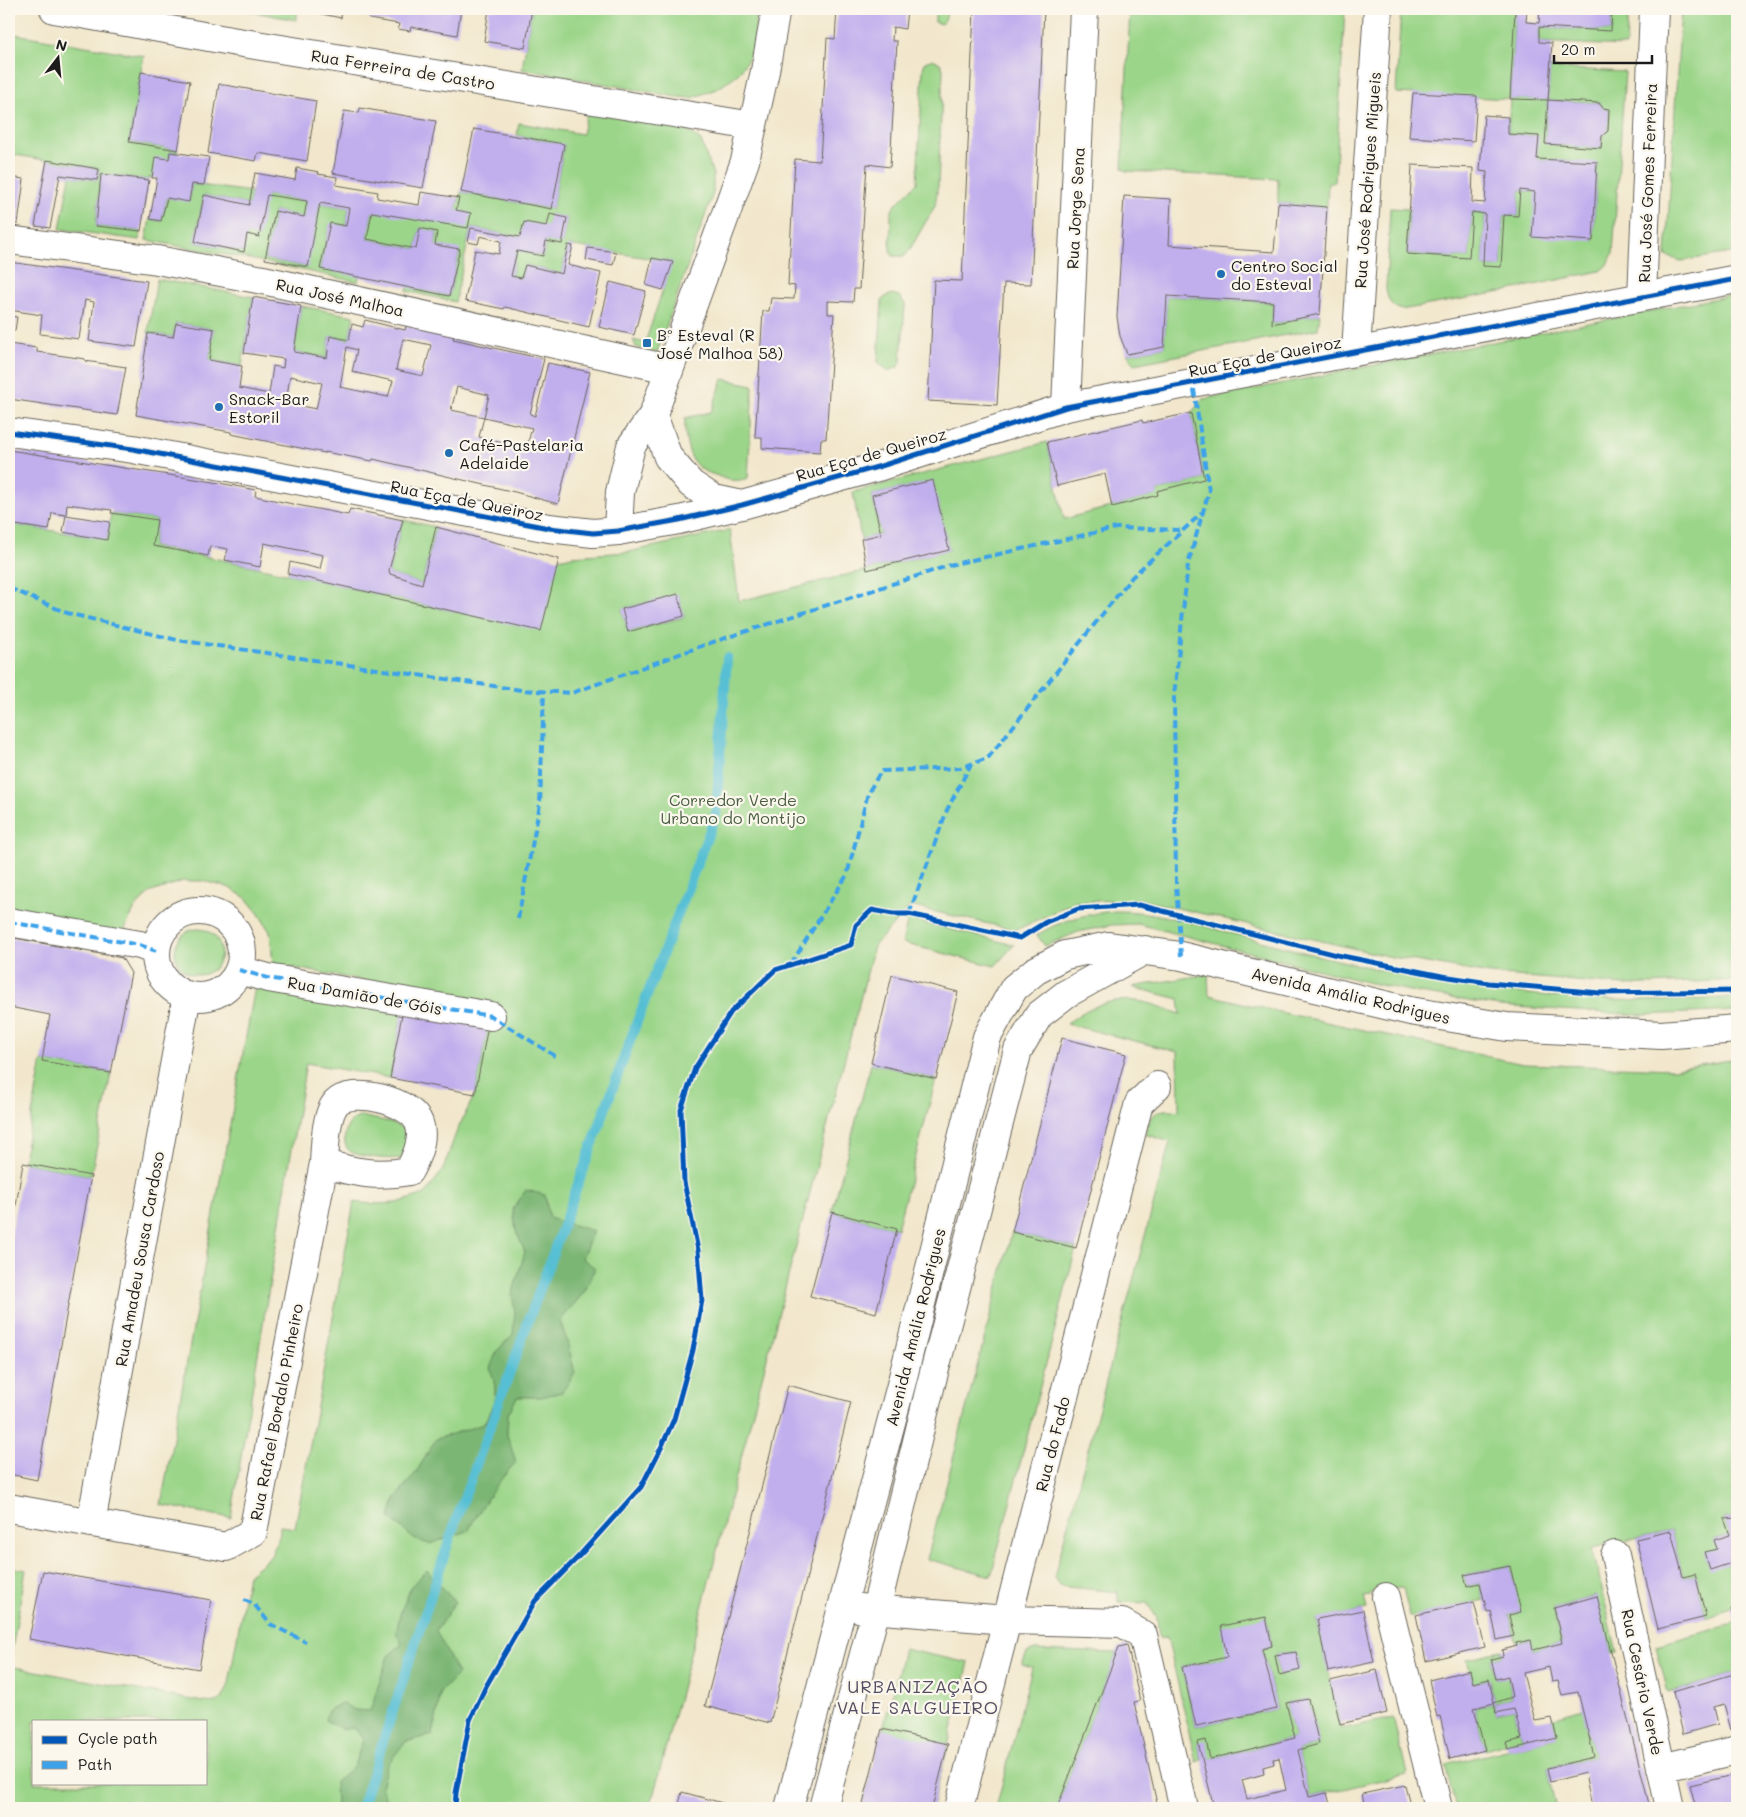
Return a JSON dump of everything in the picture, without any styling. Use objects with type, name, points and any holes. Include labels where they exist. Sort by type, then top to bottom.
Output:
[{"type":"street","name":"Rua Ferreira de Castro","points":[[54,9],[232,41],[753,126]]},
{"type":"street","points":[[618,531],[620,492],[631,446],[653,415],[745,161],[776,9]]},
{"type":"street","name":"Rua Jorge Sena","points":[[1066,407],[1084,9]]},
{"type":"street","name":"Rua José Rodrigues Migueis","points":[[1356,351],[1378,9]]},
{"type":"street","name":"Rua José Gomes Ferreira","points":[[1642,297],[1654,9]]},
{"type":"street","name":"Rua José Malhoa","points":[[9,240],[158,260],[263,280],[669,369]]},
{"type":"street","name":"Rua Eça de Queiroz","points":[[9,432],[133,449],[549,528],[592,533],[618,531],[679,520],[742,505],[881,466],[1066,407],[1737,279]]},
{"type":"street","points":[[653,415],[668,457],[690,484],[714,498],[742,505]]},
{"type":"street","points":[[192,912],[207,912],[221,917],[231,926],[239,938],[242,951],[239,970],[226,988],[214,994],[200,997],[187,995],[174,988],[164,978],[157,965],[156,951],[159,937],[167,925],[179,916],[192,912]]},
{"type":"street","points":[[9,922],[140,945],[156,951]]},
{"type":"street","name":"Avenida Amália Rodrigues","points":[[792,1798],[902,1380],[987,1037],[1014,988],[1035,971],[1065,956],[1109,946],[1180,956],[1410,1011],[1507,1027],[1662,1035],[1737,1029]]},
{"type":"street","name":"Avenida Amália Rodrigues","points":[[825,1802],[1018,1050],[1039,1015],[1066,994],[1145,950]]},
{"type":"street","name":"Rua Damião de Góis","points":[[239,970],[268,978],[491,1016]]},
{"type":"street","name":"Rua Amadeu Sousa Cardoso","points":[[90,1523],[187,995]]},
{"type":"street","name":"Rua do Fado","points":[[959,1808],[1139,1104],[1157,1086]]},
{"type":"street","name":"Rua Rafael Bordalo Pinheiro","points":[[9,1508],[226,1547],[253,1532],[324,1163]]},
{"type":"street","points":[[902,1380],[930,1388]]},
{"type":"street","name":"Rua Cesário Verde","points":[[1616,1555],[1670,1808]]},
{"type":"street","points":[[1386,1597],[1438,1808]]},
{"type":"street","points":[[842,1607],[1006,1620],[1122,1624],[1143,1635],[1184,1808]]},
{"type":"street","points":[[1662,1768],[1737,1750]]},
{"type":"street","points":[[792,1798],[825,1802]]},
{"type":"green space","points":[[238,9],[298,9],[296,20]]},
{"type":"green space","points":[[532,9],[758,9],[752,53],[739,73],[719,88],[692,98],[677,97],[522,69]]},
{"type":"green space","points":[[935,9],[947,9],[945,20],[940,24],[935,22]]},
{"type":"green space","points":[[1130,9],[1345,9],[1335,182],[1328,182],[1327,207],[1278,203],[1278,179],[1126,171],[1122,168]]},
{"type":"green space","points":[[1401,9],[1515,9],[1510,99],[1396,93]]},
{"type":"green space","points":[[1612,9],[1628,9],[1626,46],[1539,42],[1539,27],[1611,31]]},
{"type":"green space","points":[[1681,9],[1737,9],[1737,252],[1681,261],[1666,256]]},
{"type":"green space","points":[[9,33],[144,56],[129,142],[178,150],[177,153],[170,152],[169,159],[152,178],[149,177],[149,180],[101,174],[96,226],[141,231],[140,240],[60,229],[70,176],[97,180],[99,169],[9,154]]},
{"type":"green space","points":[[933,59],[940,63],[943,69],[938,186],[935,206],[905,256],[893,256],[890,250],[891,214],[894,206],[917,183],[923,69],[925,62]]},
{"type":"green space","points":[[1550,68],[1625,72],[1613,254],[1606,266],[1600,271],[1501,292],[1401,310],[1397,308],[1390,302],[1386,289],[1390,208],[1409,209],[1407,254],[1469,258],[1472,212],[1485,214],[1483,266],[1501,267],[1504,215],[1518,216],[1520,190],[1535,192],[1593,241],[1597,163],[1537,159],[1538,136],[1508,134],[1510,99],[1547,99],[1545,144],[1601,148],[1602,136],[1608,131],[1609,109],[1603,108],[1599,103],[1548,100]]},
{"type":"green space","points":[[587,111],[684,128],[701,141],[713,174],[713,193],[657,353],[636,347],[633,340],[645,343],[672,262],[568,245],[562,274],[525,265],[521,278],[511,276],[517,251],[543,256],[546,241],[562,243],[567,218],[551,215],[547,226],[520,237],[471,228],[455,302],[407,291],[408,287],[449,296],[460,250],[435,245],[437,232],[420,229],[416,249],[367,239],[372,212],[456,210],[461,192],[552,209],[564,145],[517,135],[519,123],[582,134]]},
{"type":"green space","points":[[192,184],[252,192],[249,205],[204,195],[195,242],[243,252],[247,234],[267,195],[307,201],[304,217],[275,211],[265,259],[307,267],[320,203],[349,208],[346,226],[330,224],[320,269],[359,276],[358,282],[255,260],[146,240],[150,219],[161,221],[167,198],[189,201]]},
{"type":"green space","points":[[157,279],[253,297],[242,366],[209,360],[214,329],[176,323],[173,337],[148,333]]},
{"type":"green space","points":[[892,294],[899,296],[905,304],[901,362],[898,367],[888,371],[878,362],[882,301],[885,297]]},
{"type":"green space","name":"Corredor Verde Urbano do Montijo","points":[[1737,294],[1737,980],[1625,985],[1490,974],[1387,956],[1138,899],[1074,902],[1016,930],[910,906],[874,946],[650,1808],[9,1808],[9,1666],[203,1702],[218,1701],[223,1697],[229,1684],[248,1575],[271,1556],[280,1534],[280,1526],[295,1528],[354,1202],[371,1204],[397,1203],[425,1194],[443,1170],[456,1133],[475,1094],[488,1026],[502,1006],[273,964],[270,932],[246,898],[228,887],[202,881],[183,881],[149,893],[135,908],[122,935],[9,914],[9,524],[107,539],[111,513],[157,520],[153,547],[238,563],[491,619],[559,559],[572,556],[628,552],[730,530],[739,601],[949,550],[932,481],[872,495],[881,534],[861,539],[853,492],[1047,442],[1064,519],[1157,495],[1157,491],[1204,479],[1191,413],[1203,399]],"holes":[[[678,595],[684,617],[628,632],[622,609]]]},
{"type":"green space","points":[[1167,296],[1273,302],[1272,324],[1320,314],[1318,329],[1134,364],[1127,354],[1164,347]]},
{"type":"green space","points":[[301,306],[354,316],[349,340],[330,336],[327,358],[294,352]]},
{"type":"green space","points":[[723,379],[753,385],[748,478],[740,480],[726,479],[700,468],[689,452],[686,438],[685,418],[711,412]]},
{"type":"green space","points":[[403,520],[436,527],[422,584],[390,574],[389,570]]},
{"type":"green space","points":[[1129,911],[1191,922],[1322,957],[1436,981],[1536,995],[1586,999],[1636,1001],[1737,997],[1737,1011],[1641,1015],[1499,1006],[1366,982],[1138,924],[1112,925],[1078,932],[1045,946],[1037,935],[1075,918],[1095,913]]},
{"type":"green space","points":[[908,919],[1014,945],[995,966],[902,943]]},
{"type":"green space","points":[[198,929],[211,933],[217,939],[221,952],[217,965],[211,971],[198,975],[185,971],[179,965],[175,952],[179,939],[185,933]]},
{"type":"green space","points":[[1208,974],[1209,995],[1279,1012],[1523,1064],[1674,1069],[1737,1059],[1737,1518],[1724,1519],[1730,1535],[1715,1539],[1717,1549],[1705,1553],[1710,1569],[1737,1561],[1737,1607],[1706,1617],[1695,1574],[1683,1577],[1671,1531],[1592,1548],[1617,1652],[1611,1653],[1596,1596],[1554,1608],[1562,1643],[1533,1650],[1530,1640],[1516,1643],[1509,1615],[1520,1611],[1510,1566],[1464,1575],[1467,1586],[1480,1583],[1484,1600],[1410,1617],[1403,1588],[1374,1590],[1370,1595],[1364,1596],[1367,1609],[1317,1620],[1341,1729],[1393,1718],[1407,1774],[1309,1797],[1298,1750],[1319,1744],[1308,1699],[1286,1703],[1295,1738],[1210,1759],[1198,1742],[1202,1760],[1196,1762],[1167,1637],[1159,1638],[1157,1618],[1147,1603],[1118,1602],[1118,1592],[1059,1586],[1054,1577],[1170,1142],[1145,1134],[1150,1121],[1156,1113],[1165,1110],[1179,1111],[1178,1052],[1067,1024],[1090,1008],[1108,1002],[1126,1000],[1153,1004],[1181,1014],[1179,999],[1132,987]],"holes":[[[1266,1617],[1272,1646],[1262,1649],[1277,1709],[1196,1726],[1182,1667],[1227,1657]],[[1296,1652],[1300,1669],[1279,1675],[1275,1655]]]},
{"type":"green space","points":[[255,987],[403,1009],[390,1078],[306,1063],[231,1518],[161,1505]]},
{"type":"green space","points":[[42,1061],[111,1073],[91,1176],[23,1163]]},
{"type":"green space","points":[[871,1063],[936,1079],[897,1229],[832,1212]]},
{"type":"green space","points":[[361,1116],[392,1123],[404,1130],[407,1136],[407,1143],[401,1158],[370,1157],[349,1151],[344,1139],[346,1130],[352,1121]]},
{"type":"green space","points":[[526,1190],[545,1195],[549,1218],[593,1231],[582,1258],[595,1268],[585,1291],[560,1321],[575,1373],[562,1392],[541,1397],[517,1397],[508,1414],[507,1435],[516,1462],[490,1495],[468,1531],[429,1544],[414,1539],[390,1518],[395,1499],[417,1471],[436,1439],[484,1424],[491,1409],[495,1391],[490,1368],[497,1351],[513,1334],[515,1312],[512,1295],[525,1252],[516,1231],[513,1209]]},
{"type":"green space","points":[[1012,1232],[1076,1248],[991,1576],[927,1559]]},
{"type":"green space","points":[[9,1567],[26,1570],[9,1666]]},
{"type":"green space","points":[[427,1570],[455,1602],[436,1631],[458,1674],[441,1691],[433,1735],[405,1742],[387,1765],[381,1787],[387,1803],[371,1808],[338,1808],[336,1807],[335,1782],[354,1766],[363,1740],[355,1728],[342,1729],[325,1720],[328,1711],[341,1703],[355,1710],[370,1711],[388,1656],[402,1644],[396,1632],[401,1611],[412,1585]]},
{"type":"green space","points":[[1737,1623],[1737,1673],[1668,1693],[1656,1645]]},
{"type":"green space","points":[[904,1649],[969,1663],[932,1808],[862,1808]]},
{"type":"green space","points":[[1035,1650],[1117,1653],[1057,1808],[996,1808],[1032,1668],[1022,1665],[1027,1653]]},
{"type":"green space","points":[[1502,1650],[1503,1656],[1491,1659],[1496,1679],[1508,1676],[1512,1697],[1494,1703],[1489,1679],[1473,1683],[1467,1659]]},
{"type":"green space","points":[[1494,1703],[1496,1713],[1514,1709],[1522,1739],[1485,1750],[1474,1708]]},
{"type":"green space","points":[[1583,1709],[1594,1757],[1547,1768],[1556,1808],[1456,1808],[1445,1765],[1556,1738],[1552,1718]]},
{"type":"building","points":[[298,9],[342,9],[341,18]]},
{"type":"building","points":[[371,9],[461,9],[457,35],[411,27],[410,31],[398,29],[399,24],[369,19]]},
{"type":"building","points":[[489,9],[532,9],[525,48],[484,41]]},
{"type":"building","points":[[837,9],[907,9],[905,29],[893,27],[892,41],[897,41],[890,167],[867,164],[859,289],[854,289],[853,302],[828,301],[828,314],[834,314],[826,439],[821,439],[820,452],[762,448],[762,437],[755,437],[763,311],[769,311],[771,298],[794,299],[795,286],[788,285],[795,159],[820,161],[827,38],[835,39]]},
{"type":"building","points":[[974,9],[1044,9],[1031,284],[1004,283],[997,405],[928,401],[934,280],[962,281]]},
{"type":"building","points":[[1515,9],[1527,9],[1526,22],[1539,23],[1540,9],[1612,9],[1611,31],[1539,27],[1539,42],[1552,43],[1548,100],[1510,99]]},
{"type":"building","points":[[141,72],[190,81],[178,150],[129,142]]},
{"type":"building","points":[[219,84],[316,101],[307,161],[258,153],[256,161],[208,153]]},
{"type":"building","points":[[1413,93],[1477,96],[1474,141],[1409,137]]},
{"type":"building","points":[[1548,100],[1599,103],[1603,108],[1609,109],[1608,131],[1602,136],[1601,148],[1545,144]]},
{"type":"building","points":[[360,108],[436,121],[423,188],[333,173],[344,111],[359,113]]},
{"type":"building","points":[[1484,115],[1508,117],[1508,134],[1539,136],[1537,159],[1597,162],[1593,241],[1532,237],[1535,192],[1520,190],[1518,216],[1504,215],[1501,267],[1483,266],[1485,214],[1472,212],[1469,258],[1407,254],[1412,165],[1473,168],[1472,202],[1485,203],[1487,172],[1480,171]]},
{"type":"building","points":[[474,129],[564,144],[552,209],[461,192]]},
{"type":"building","points":[[170,152],[209,157],[204,185],[192,184],[189,202],[167,198],[161,221],[150,219],[157,178],[152,178],[155,157],[169,159]]},
{"type":"building","points":[[47,160],[99,169],[97,180],[60,175],[50,228],[35,226]]},
{"type":"building","points":[[297,168],[337,177],[336,185],[378,192],[377,198],[419,205],[421,192],[459,198],[456,210],[471,213],[468,228],[372,212],[367,239],[416,249],[420,228],[437,232],[435,245],[460,249],[449,296],[320,269],[330,223],[346,226],[349,208],[320,203],[308,267],[265,259],[275,211],[304,217],[307,201],[267,195],[259,237],[247,234],[244,252],[195,242],[204,195],[249,205],[255,173],[295,180]]},
{"type":"building","points":[[101,174],[149,180],[141,231],[96,226]]},
{"type":"building","points":[[9,177],[24,179],[18,224],[9,223]]},
{"type":"building","name":"Centro Social do Esteval","points":[[1124,196],[1171,199],[1169,245],[1274,252],[1278,203],[1327,207],[1320,314],[1272,324],[1273,302],[1167,296],[1164,347],[1127,354],[1120,336],[1117,317]]},
{"type":"building","points":[[550,214],[567,218],[562,244],[546,241],[543,256],[517,251],[511,276],[521,278],[525,265],[562,274],[568,245],[573,246],[568,265],[601,273],[589,327],[505,307],[504,309],[465,301],[475,250],[499,254],[501,241],[480,236],[478,244],[468,242],[471,228],[520,237],[524,222],[547,226]]},
{"type":"building","points":[[588,248],[616,252],[613,265],[586,260]]},
{"type":"building","points":[[652,258],[673,262],[663,290],[646,285]]},
{"type":"building","points":[[9,262],[147,281],[136,347],[89,341],[94,302],[85,300],[79,339],[40,334],[42,315],[9,310]]},
{"type":"building","points":[[610,282],[646,291],[634,335],[599,327]]},
{"type":"building","points":[[253,297],[301,306],[294,352],[327,358],[330,336],[349,340],[352,324],[363,327],[365,320],[405,330],[406,326],[454,335],[453,339],[544,359],[530,414],[535,416],[548,363],[590,372],[558,504],[373,459],[372,461],[325,453],[231,434],[231,432],[136,415],[148,333],[173,337],[176,323],[214,329],[209,360],[242,366],[239,388],[269,394],[273,366],[283,368],[284,359],[244,353]],"holes":[[[403,339],[431,345],[423,376],[396,370]],[[347,347],[357,350],[352,372],[393,381],[388,397],[340,387]],[[290,376],[322,383],[316,409],[286,403]],[[457,387],[489,395],[484,417],[451,410]],[[484,417],[532,428],[526,449],[479,437]]]},
{"type":"building","points":[[9,316],[17,317],[15,331],[9,331]]},
{"type":"building","points":[[9,344],[37,348],[37,352],[126,367],[117,415],[9,399]]},
{"type":"building","points":[[1191,413],[1204,479],[1157,491],[1158,495],[1112,507],[1105,474],[1057,486],[1047,442],[1142,420],[1143,423]]},
{"type":"building","points":[[9,450],[256,490],[255,496],[348,515],[350,509],[403,520],[389,570],[390,574],[422,584],[436,527],[559,559],[541,631],[288,574],[290,562],[320,569],[323,555],[264,543],[260,567],[225,560],[228,549],[210,546],[208,556],[153,546],[157,520],[111,513],[112,510],[67,504],[66,515],[52,513],[49,530],[9,524]]},
{"type":"building","points":[[933,480],[949,550],[867,570],[861,539],[881,534],[872,495]]},
{"type":"building","points":[[66,515],[110,522],[107,540],[63,532]]},
{"type":"building","points":[[678,594],[684,616],[628,632],[622,609]]},
{"type":"building","points":[[9,937],[122,958],[131,973],[111,1073],[42,1061],[50,1015],[9,1007]]},
{"type":"building","points":[[892,975],[958,992],[936,1079],[871,1063]]},
{"type":"building","points":[[403,1009],[488,1026],[475,1094],[390,1078]]},
{"type":"building","points":[[1062,1038],[1126,1054],[1076,1248],[1012,1232]]},
{"type":"building","points":[[23,1163],[91,1176],[37,1480],[9,1474],[9,1249]]},
{"type":"building","points":[[832,1212],[897,1229],[876,1313],[810,1296]]},
{"type":"building","points":[[788,1385],[851,1402],[770,1723],[705,1706]]},
{"type":"building","points":[[1737,1518],[1737,1561],[1710,1570],[1704,1552],[1717,1549],[1714,1540],[1730,1535],[1724,1519]]},
{"type":"building","points":[[1671,1531],[1683,1577],[1695,1574],[1706,1617],[1658,1629],[1636,1539]]},
{"type":"building","points":[[1510,1566],[1521,1612],[1509,1615],[1514,1636],[1497,1640],[1491,1611],[1487,1612],[1480,1583],[1467,1586],[1464,1575]]},
{"type":"building","points":[[43,1571],[211,1600],[199,1669],[29,1639]]},
{"type":"building","points":[[1597,1596],[1650,1808],[1592,1808],[1585,1773],[1550,1782],[1547,1768],[1594,1757],[1578,1692],[1562,1695],[1558,1681],[1552,1682],[1549,1667],[1523,1673],[1535,1721],[1552,1718],[1557,1738],[1508,1750],[1506,1743],[1522,1739],[1514,1709],[1496,1713],[1494,1703],[1512,1697],[1508,1676],[1496,1679],[1491,1659],[1503,1656],[1502,1650],[1517,1646],[1516,1643],[1531,1640],[1533,1650],[1562,1643],[1554,1608]]},
{"type":"building","points":[[1474,1602],[1485,1647],[1426,1661],[1416,1615]]},
{"type":"building","points":[[1737,1607],[1737,1623],[1735,1623],[1731,1609]]},
{"type":"building","points":[[1363,1610],[1374,1662],[1328,1672],[1317,1619]]},
{"type":"building","points":[[1266,1617],[1272,1646],[1262,1649],[1277,1709],[1196,1726],[1182,1667],[1227,1657],[1221,1626]]},
{"type":"building","points":[[1127,1645],[1140,1701],[1134,1702],[1158,1808],[1057,1808],[1119,1647]]},
{"type":"building","points":[[1296,1652],[1300,1670],[1279,1675],[1275,1655]]},
{"type":"building","points":[[1377,1670],[1387,1713],[1340,1724],[1330,1681]]},
{"type":"building","points":[[1470,1670],[1473,1683],[1489,1679],[1494,1703],[1474,1708],[1485,1750],[1450,1759],[1440,1716],[1437,1717],[1429,1680]]},
{"type":"building","points":[[1737,1673],[1737,1729],[1731,1730],[1724,1704],[1714,1707],[1718,1724],[1683,1734],[1673,1692]]},
{"type":"building","points":[[1308,1699],[1319,1744],[1298,1750],[1309,1797],[1327,1793],[1331,1808],[1214,1808],[1198,1742],[1206,1740],[1210,1759],[1295,1738],[1286,1703]],"holes":[[[1279,1758],[1286,1790],[1247,1799],[1242,1780],[1264,1774],[1263,1767],[1274,1764],[1273,1759]]]},
{"type":"building","points":[[882,1729],[948,1744],[932,1808],[862,1808]]},
{"type":"building","points":[[1737,1774],[1737,1808],[1696,1808],[1690,1785]]},
{"type":"building","points":[[1405,1785],[1411,1808],[1365,1808],[1362,1794]]},
{"type":"building","points":[[682,1792],[741,1808],[678,1808]]},
{"type":"waterway","points":[[361,1808],[454,1526],[635,1027],[716,814],[727,658]]},
{"type":"marked path","points":[[1181,956],[1176,884],[1174,696],[1188,564],[1209,491],[1193,383]]},
{"type":"marked path","points":[[791,964],[847,875],[868,793],[881,771],[960,768],[988,758],[1132,577],[1203,512]]},
{"type":"marked path","points":[[9,588],[67,613],[177,640],[521,690],[572,693],[710,643],[954,564],[1116,528],[1183,530]]},
{"type":"marked path","points":[[518,919],[540,804],[544,691]]},
{"type":"marked path","points":[[909,914],[947,810],[971,764]]},
{"type":"marked path","points":[[9,922],[140,945],[156,951]]},
{"type":"marked path","points":[[239,970],[268,978],[491,1016],[555,1056]]},
{"type":"marked path","points":[[244,1600],[254,1604],[270,1624],[306,1642]]},
{"type":"cycle path","points":[[9,432],[133,449],[549,528],[593,533],[618,531],[679,520],[742,505],[881,466],[1066,407],[1737,279]]},
{"type":"cycle path","points":[[455,1808],[456,1793],[470,1720],[485,1688],[535,1601],[580,1555],[641,1487],[674,1419],[693,1350],[702,1300],[698,1250],[684,1182],[681,1110],[695,1068],[731,1012],[775,970],[851,945],[856,925],[872,910],[893,914],[909,914],[1020,938],[1046,922],[1078,909],[1139,905],[1337,955],[1442,976],[1489,983],[1600,993],[1737,991]]},
{"type":"place","name":"Centro Social do Esteval","points":[[1221,274]]},
{"type":"place","name":"Bº Esteval (R José Malhoa 58)","points":[[647,343]]},
{"type":"place","name":"Snack-Bar Estoril","points":[[219,407]]},
{"type":"place","name":"Café-Pastelaria Adelaide","points":[[449,453]]},
{"type":"district","name":"URBANIZAÇÃO VALE SALGUEIRO","points":[[918,1696]]}]
